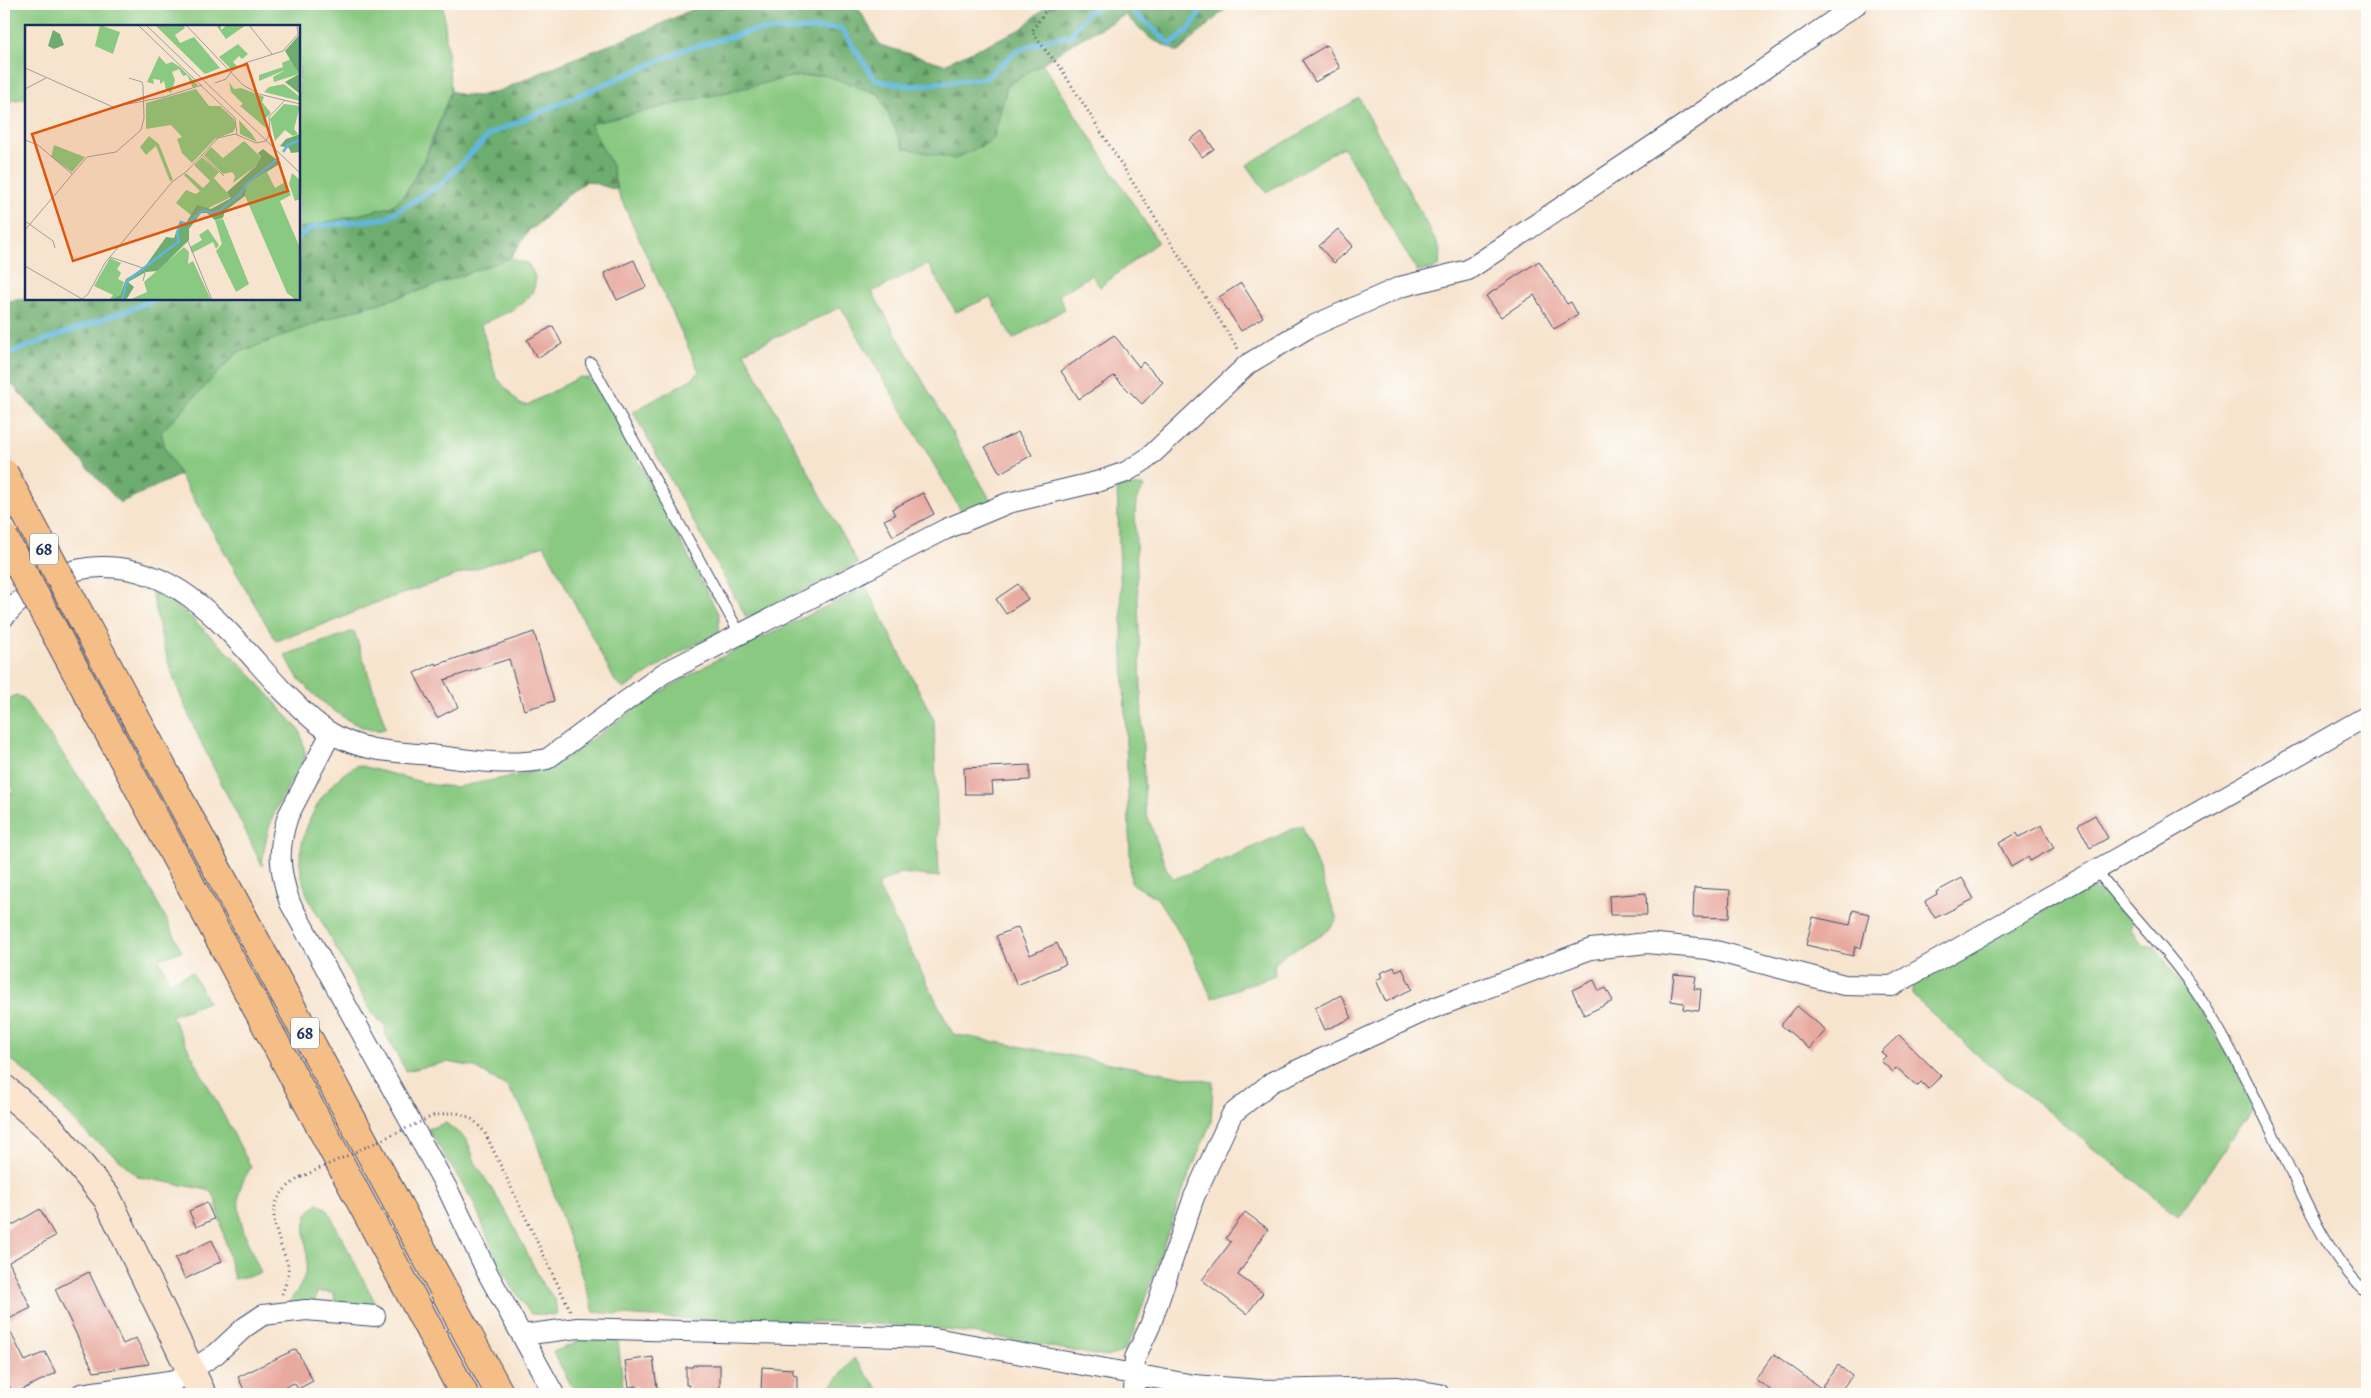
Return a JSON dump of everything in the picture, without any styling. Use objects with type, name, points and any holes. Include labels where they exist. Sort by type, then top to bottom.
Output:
[{"type":"highway","name":"68","points":[[4,473],[500,1394]]},
{"type":"highway","name":"68","points":[[4,538],[464,1394]]},
{"type":"main road","points":[[4,1089],[50,1128],[107,1198],[196,1383]]},
{"type":"street","points":[[4,617],[21,599],[43,583],[77,570],[114,567],[151,575],[169,582],[199,603],[301,709],[331,733],[346,741],[377,751],[476,761],[531,762],[547,759],[664,673],[946,529],[1008,503],[1100,481],[1126,472],[1148,458],[1248,364],[1308,328],[1400,287],[1468,270],[1688,122],[1857,4]]},
{"type":"street","points":[[1134,1394],[1135,1358],[1150,1326],[1194,1197],[1232,1114],[1272,1082],[1423,1012],[1591,949],[1647,943],[1708,949],[1844,984],[1892,986],[2367,716]]},
{"type":"street","points":[[331,733],[288,816],[283,830],[280,852],[281,876],[290,903],[449,1192],[487,1272],[554,1394]]},
{"type":"street","points":[[81,1394],[176,1380],[196,1383],[216,1354],[245,1326],[263,1315],[306,1310],[374,1316]]},
{"type":"street","points":[[522,1335],[578,1328],[934,1338],[1194,1385],[1241,1389],[1398,1387],[1439,1394]]},
{"type":"lane","points":[[591,364],[740,634]]},
{"type":"lane","points":[[2096,870],[2165,948],[2212,1018],[2254,1095],[2318,1226],[2344,1267],[2367,1293]]},
{"type":"path","points":[[1050,4],[1032,30],[1046,51],[1060,67],[1248,364]]},
{"type":"path","points":[[263,1315],[282,1293],[289,1268],[274,1226],[274,1207],[279,1195],[287,1186],[301,1177],[433,1116],[448,1112],[462,1113],[476,1120],[485,1133],[578,1328]]},
{"type":"green space","points":[[4,4],[443,4],[451,91],[423,162],[401,200],[390,207],[300,229],[300,25],[25,25],[25,98],[4,102]]},
{"type":"green space","points":[[704,4],[856,4],[880,45],[944,64],[1021,29],[1048,4],[1231,4],[1178,52],[1151,39],[1125,15],[1075,42],[1007,86],[993,140],[955,159],[904,148],[879,94],[824,75],[791,77],[590,124],[612,166],[617,190],[587,181],[567,196],[535,227],[530,229],[510,258],[416,292],[341,314],[237,353],[161,432],[166,451],[180,475],[120,503],[4,376],[4,301],[25,299],[300,300],[300,229],[390,207],[400,198],[410,186],[427,155],[451,91],[463,95],[479,96],[501,90],[570,60],[648,30]]},
{"type":"green space","points":[[1042,63],[1158,242],[1100,287],[1091,275],[1059,295],[1065,309],[1013,339],[990,297],[956,312],[928,264],[872,292],[991,501],[963,514],[841,307],[744,352],[858,564],[756,615],[746,617],[633,412],[693,378],[699,371],[617,190],[612,166],[589,124],[791,77],[824,75],[879,94],[904,148],[993,140],[1007,86]]},
{"type":"green space","points":[[1359,98],[1440,249],[1439,267],[1417,271],[1343,147],[1266,192],[1247,165]]},
{"type":"green space","points":[[508,257],[528,264],[535,276],[534,287],[524,302],[516,308],[481,325],[496,377],[520,404],[527,405],[580,377],[588,378],[595,384],[617,420],[719,615],[719,633],[680,652],[624,689],[615,681],[544,545],[370,605],[339,619],[276,641],[166,451],[161,432],[237,353],[341,314],[416,292]]},
{"type":"green space","points":[[1117,486],[1145,486],[1137,497],[1135,512],[1145,809],[1166,868],[1174,879],[1238,854],[1302,825],[1337,919],[1323,934],[1281,958],[1274,965],[1275,975],[1212,998],[1190,950],[1157,898],[1131,883]]},
{"type":"green space","points":[[866,587],[934,720],[939,877],[900,873],[877,885],[953,1034],[1213,1082],[1211,1122],[1181,1195],[1131,1339],[1122,1352],[1107,1357],[997,1337],[931,1328],[847,1323],[720,1320],[594,1312],[533,1132],[519,1103],[506,1086],[474,1067],[448,1062],[406,1071],[386,1035],[385,1025],[374,1016],[308,898],[301,875],[300,860],[305,832],[317,805],[326,792],[346,772],[358,765],[433,785],[457,787],[525,774],[561,761],[647,700],[716,660]]},
{"type":"green space","points":[[152,593],[168,600],[186,613],[246,669],[300,731],[306,757],[276,809],[267,834],[262,866],[200,739],[177,687],[163,644]]},
{"type":"green space","points":[[354,631],[386,728],[377,730],[366,728],[340,715],[306,687],[285,655]]},
{"type":"green space","points":[[16,695],[23,698],[87,789],[128,852],[165,918],[182,951],[159,959],[170,982],[192,972],[208,1002],[171,1016],[251,1167],[240,1189],[239,1211],[244,1232],[261,1273],[234,1279],[215,1197],[208,1190],[139,1177],[90,1137],[17,1064],[4,1056],[4,799],[14,791],[4,766],[4,741],[10,698]]},
{"type":"green space","points":[[2091,888],[2105,895],[2133,920],[2130,928],[2143,945],[2155,947],[2208,1020],[2255,1106],[2178,1216],[1980,1057],[1912,995],[1912,984],[2075,892]]},
{"type":"green space","points":[[446,1123],[467,1140],[475,1162],[509,1217],[542,1283],[555,1299],[557,1315],[531,1314],[512,1287],[496,1258],[474,1203],[428,1129]]},
{"type":"green space","points":[[318,1203],[327,1209],[379,1310],[335,1305],[334,1293],[317,1292],[314,1304],[286,1305],[297,1291],[304,1276],[307,1264],[305,1224],[311,1209]]},
{"type":"green space","points":[[601,1338],[618,1341],[624,1394],[576,1394],[553,1352],[576,1343],[578,1339]]},
{"type":"green space","points":[[854,1358],[882,1394],[825,1394]]},
{"type":"building","points":[[1327,45],[1340,68],[1315,82],[1302,60]]},
{"type":"building","points":[[1202,131],[1214,149],[1202,157],[1190,140]]},
{"type":"building","points":[[1338,229],[1353,246],[1334,263],[1319,246]]},
{"type":"building","points":[[634,260],[646,287],[617,300],[604,273]]},
{"type":"building","points":[[1539,261],[1567,304],[1571,302],[1578,315],[1554,329],[1534,295],[1501,317],[1486,296]]},
{"type":"building","points":[[1241,283],[1263,317],[1241,331],[1219,297]]},
{"type":"building","points":[[553,326],[562,344],[537,358],[527,340]]},
{"type":"building","points":[[1114,335],[1139,367],[1143,362],[1163,382],[1142,404],[1114,376],[1079,399],[1061,371]]},
{"type":"building","points":[[1018,432],[1032,455],[1000,473],[985,447]]},
{"type":"building","points":[[923,493],[934,514],[893,536],[884,520],[895,515],[892,509]]},
{"type":"building","points":[[1018,584],[1028,599],[1006,614],[996,599]]},
{"type":"building","points":[[534,632],[554,701],[524,710],[509,659],[444,680],[458,707],[437,718],[414,673],[435,663],[436,665]]},
{"type":"building","points":[[1030,765],[1030,780],[992,782],[993,794],[965,794],[964,768]]},
{"type":"building","points":[[2095,815],[2108,838],[2090,848],[2078,825]]},
{"type":"building","points":[[2042,825],[2054,848],[2030,861],[2028,857],[2011,867],[1999,843],[2017,833],[2019,837]]},
{"type":"building","points":[[1962,878],[1974,899],[1935,918],[1925,901],[1937,894],[1936,892]]},
{"type":"building","points":[[1694,888],[1730,890],[1729,918],[1693,917]]},
{"type":"building","points":[[1646,893],[1647,915],[1610,915],[1609,896]]},
{"type":"building","points":[[1853,910],[1869,914],[1861,948],[1855,947],[1853,956],[1806,945],[1813,917],[1850,925]]},
{"type":"building","points":[[1018,927],[1030,955],[1057,943],[1066,964],[1017,985],[996,936]]},
{"type":"building","points":[[1394,967],[1396,971],[1402,968],[1412,989],[1386,1002],[1376,980],[1382,977],[1380,973]]},
{"type":"building","points":[[1674,974],[1696,976],[1694,989],[1701,989],[1699,1011],[1683,1009],[1684,1003],[1671,1001]]},
{"type":"building","points":[[1594,980],[1599,991],[1606,988],[1613,1001],[1584,1015],[1572,990]]},
{"type":"building","points":[[1341,995],[1352,1018],[1325,1030],[1315,1008]]},
{"type":"building","points":[[1797,1006],[1826,1030],[1810,1049],[1781,1025]]},
{"type":"building","points":[[1899,1035],[1941,1076],[1928,1089],[1921,1082],[1917,1086],[1897,1068],[1893,1072],[1881,1061],[1886,1056],[1881,1052]]},
{"type":"building","points":[[207,1203],[214,1219],[196,1227],[189,1211]]},
{"type":"building","points":[[40,1209],[55,1236],[9,1262],[31,1308],[5,1321],[25,1361],[45,1352],[56,1373],[13,1394],[4,1375],[4,1230]]},
{"type":"building","points":[[1245,1212],[1268,1229],[1238,1275],[1263,1293],[1247,1314],[1202,1280],[1231,1242],[1226,1238]]},
{"type":"building","points":[[212,1240],[222,1261],[185,1279],[175,1258]]},
{"type":"building","points":[[89,1272],[123,1344],[136,1338],[149,1364],[94,1372],[55,1289]]},
{"type":"building","points":[[296,1349],[313,1381],[298,1389],[294,1383],[270,1394],[246,1394],[238,1377]]},
{"type":"building","points":[[1774,1354],[1829,1394],[1776,1394],[1755,1379]]},
{"type":"building","points":[[653,1357],[657,1388],[638,1391],[637,1386],[629,1387],[625,1361]]},
{"type":"building","points":[[693,1365],[720,1365],[720,1391],[689,1391],[689,1385],[686,1385],[686,1367],[693,1367]]},
{"type":"building","points":[[1838,1365],[1852,1376],[1838,1394],[1834,1394],[1822,1386]]},
{"type":"building","points":[[762,1367],[793,1369],[793,1374],[797,1375],[797,1392],[761,1393]]},
{"type":"waterway","points":[[300,235],[313,227],[386,218],[440,185],[490,134],[686,49],[752,31],[841,28],[875,80],[911,86],[986,78],[1016,51],[1047,40],[1070,36],[1087,12],[1107,4]]},
{"type":"waterway","points":[[1116,4],[1127,6],[1171,45],[1191,27],[1205,4]]},
{"type":"waterway","points":[[4,355],[155,300]]}]
